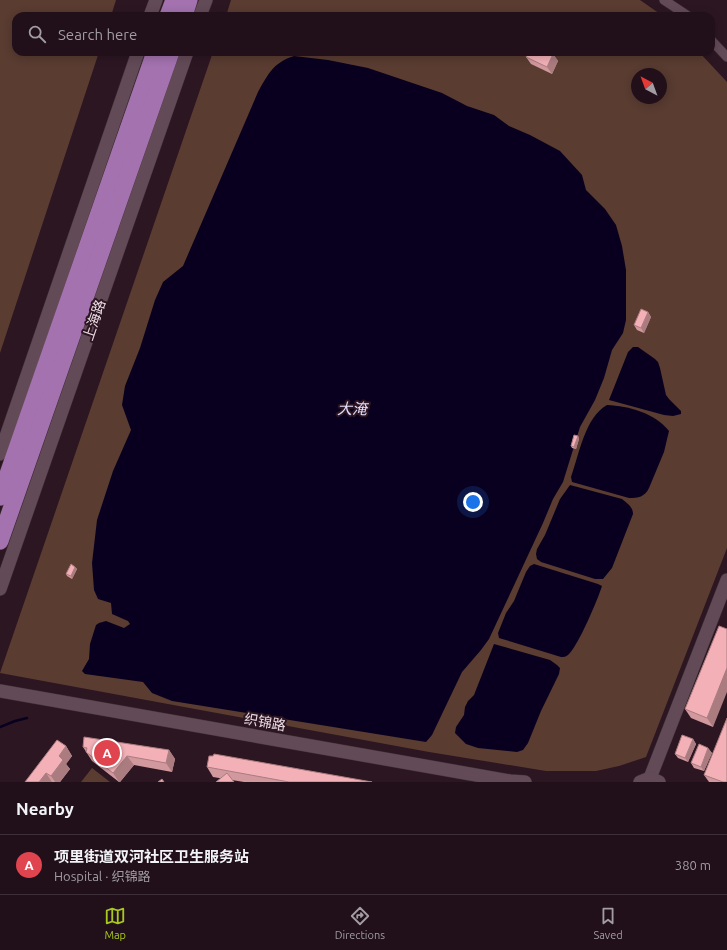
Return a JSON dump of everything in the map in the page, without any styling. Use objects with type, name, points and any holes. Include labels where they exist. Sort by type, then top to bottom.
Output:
[{"type":"highway","points":[[170,12],[174,0]]},
{"type":"highway","points":[[185,12],[189,0]]},
{"type":"highway","name":"上海路","points":[[0,541],[26,444],[154,56]]},
{"type":"highway","name":"上海路","points":[[0,497],[26,444],[170,56]]},
{"type":"main road","points":[[152,12],[156,0]]},
{"type":"main road","points":[[202,12],[206,0]]},
{"type":"main road","points":[[0,454],[137,56]]},
{"type":"main road","name":"上海路","points":[[0,589],[186,56]]},
{"type":"main road","points":[[650,781],[727,580]]},
{"type":"main road","name":"织锦路","points":[[0,691],[503,780],[525,782]]},
{"type":"street","points":[[664,0],[682,12]]},
{"type":"street","points":[[715,44],[727,58]]},
{"type":"shaded area","points":[[0,0],[116,0],[112,12],[12,12],[12,56],[98,56],[0,353]]},
{"type":"shaded area","points":[[231,0],[640,0],[657,12],[227,12]]},
{"type":"shaded area","name":"大淹","points":[[212,56],[703,56],[727,82],[727,548],[646,757],[619,766],[596,771],[546,771],[429,752],[0,673]]},
{"type":"shaded area","points":[[92,768],[110,782],[81,782]]},
{"type":"water","name":"大淹","points":[[294,56],[328,60],[368,68],[442,93],[467,106],[494,115],[509,126],[560,151],[582,175],[586,190],[605,209],[616,225],[622,246],[626,270],[626,320],[623,333],[612,350],[604,378],[595,400],[580,427],[563,482],[553,499],[489,639],[462,672],[432,735],[426,742],[172,701],[152,693],[143,682],[85,674],[82,671],[89,659],[90,644],[96,625],[106,621],[124,628],[130,624],[128,621],[112,614],[111,603],[98,599],[94,590],[92,563],[97,520],[113,471],[131,430],[122,405],[125,386],[140,348],[155,300],[163,282],[183,266],[258,92],[276,65]]},
{"type":"water","points":[[633,347],[638,347],[658,362],[666,395],[681,411],[681,414],[673,416],[664,415],[609,400],[628,352]]},
{"type":"water","points":[[607,405],[633,409],[649,415],[656,419],[669,431],[664,452],[649,488],[641,496],[629,498],[572,482],[571,477],[588,427],[599,411]]},
{"type":"water","points":[[570,485],[622,499],[632,509],[633,514],[612,568],[603,579],[595,579],[541,562],[537,559],[537,549],[545,535],[560,499]]},
{"type":"water","points":[[534,564],[602,586],[577,642],[569,654],[565,657],[499,638],[498,633],[506,613],[514,601],[526,572],[530,566]]},
{"type":"water","points":[[494,644],[550,660],[560,668],[559,674],[541,711],[528,743],[523,750],[517,752],[478,748],[466,744],[455,733],[456,727],[464,715],[465,707],[468,701],[474,695]]},
{"type":"building","points":[[527,56],[552,56],[547,67]]},
{"type":"building","points":[[641,309],[648,312],[641,328],[634,325]]},
{"type":"building","points":[[574,435],[578,436],[574,447],[571,446]]},
{"type":"building","points":[[71,564],[75,567],[71,576],[66,574]]},
{"type":"building","points":[[719,626],[727,629],[727,668],[707,718],[685,709]]},
{"type":"building","points":[[727,718],[727,782],[723,782],[704,775]]},
{"type":"building","points":[[682,735],[693,739],[685,758],[675,754]]},
{"type":"building","points":[[84,737],[169,750],[166,763],[127,756],[113,773],[86,752],[87,748],[83,747]]},
{"type":"building","points":[[57,740],[66,746],[59,756],[63,760],[51,776],[46,773],[39,782],[25,782]]},
{"type":"building","points":[[699,744],[708,748],[701,767],[691,763]]},
{"type":"building","points":[[214,754],[372,782],[289,782],[207,767],[209,756],[213,756]]},
{"type":"building","points":[[227,773],[234,782],[216,782]]},
{"type":"waterway","points":[[0,727],[27,718]]},
{"type":"place","name":"项里街道双河社区卫生服务站","points":[[107,753]]}]
